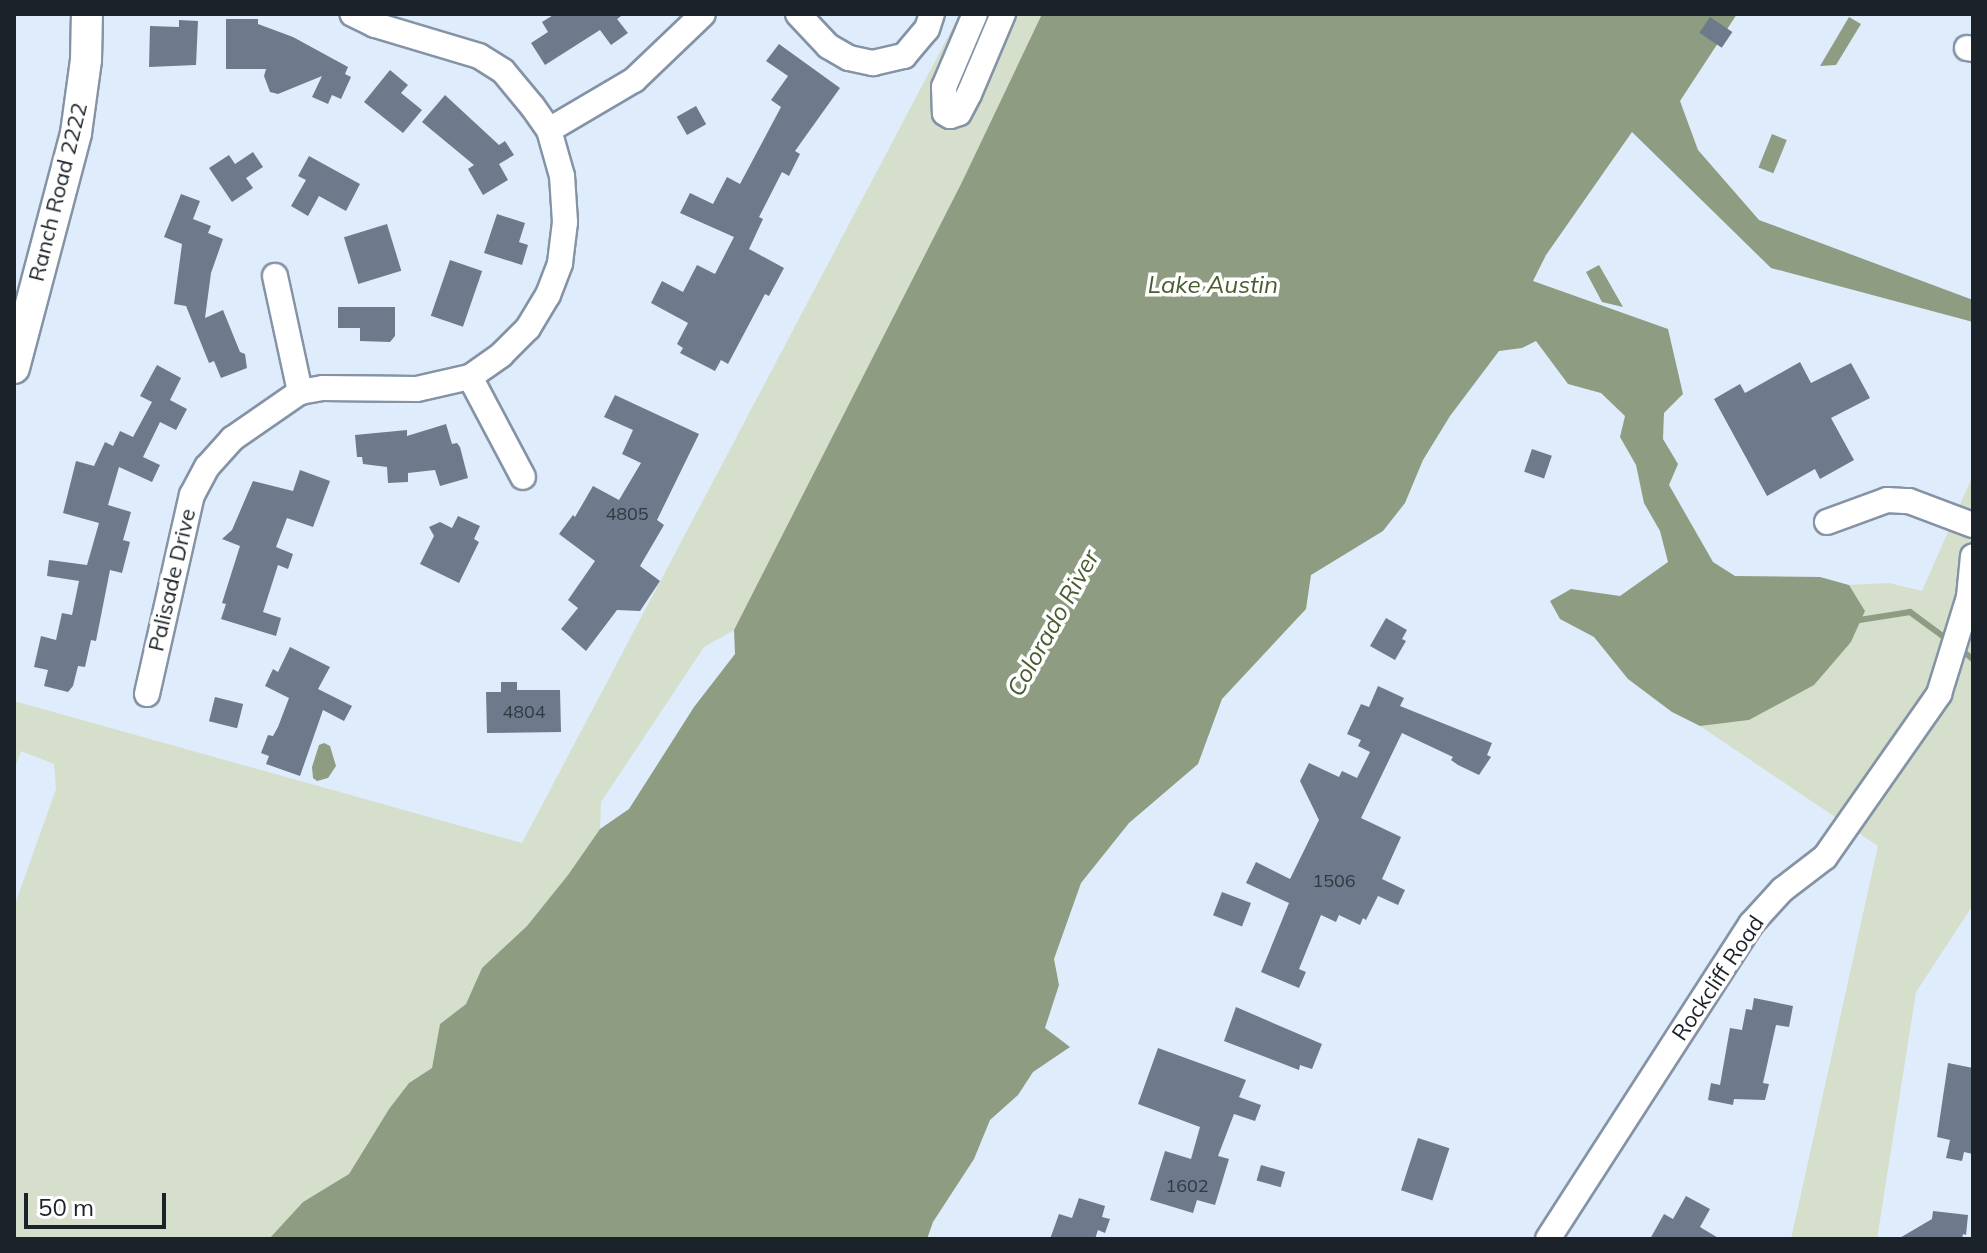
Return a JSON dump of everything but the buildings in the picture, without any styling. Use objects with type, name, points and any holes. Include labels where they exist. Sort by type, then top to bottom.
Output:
[{"type":"main road","name":"Ranch Road 2222","points":[[14,368],[24,284],[76,133],[86,60],[87,14]]},
{"type":"street","name":"Palisade Drive","points":[[147,694],[192,495],[207,467],[232,439],[300,392],[323,388],[417,389],[470,377],[501,355],[528,328],[548,295],[560,263],[565,222],[562,176],[549,130],[503,71],[479,56],[375,25],[352,14]]},
{"type":"street","points":[[549,130],[634,80],[703,14]]},
{"type":"street","points":[[798,14],[828,46],[849,58],[873,63],[904,56],[927,29],[932,14]]},
{"type":"street","points":[[975,14],[944,87],[944,105],[950,116],[959,113],[969,94],[1003,14]]},
{"type":"street","points":[[275,276],[300,392]]},
{"type":"street","points":[[470,377],[523,477]]},
{"type":"street","points":[[1827,522],[1887,500],[1909,501],[1973,525]]},
{"type":"street","name":"Rockcliff Road","points":[[1548,1239],[1751,924],[1782,890],[1825,857],[1939,694],[1969,597],[1973,556]]},
{"type":"shaded area","points":[[960,14],[1042,14],[962,182],[734,630],[704,647],[601,802],[600,829],[568,875],[527,926],[482,968],[466,1004],[440,1024],[432,1068],[409,1083],[349,1174],[303,1202],[269,1239],[14,1239],[14,907],[56,789],[54,764],[21,751],[14,770],[14,701],[522,843]]},
{"type":"shaded area","points":[[1973,475],[1973,905],[1916,992],[1877,1239],[1791,1239],[1878,846],[1700,726],[1750,720],[1839,655],[1851,642],[1865,611],[1849,585],[1889,583],[1922,591]]},
{"type":"water","name":"Lake Austin","points":[[1042,14],[1737,14],[1680,101],[1698,150],[1759,220],[1973,300],[1973,322],[1771,268],[1632,132],[1546,255],[1533,281],[1668,329],[1683,394],[1664,413],[1663,439],[1678,464],[1669,485],[1713,562],[1735,576],[1820,577],[1849,585],[1865,611],[1851,642],[1814,685],[1749,720],[1700,726],[1672,712],[1628,679],[1594,637],[1560,619],[1550,601],[1571,589],[1620,596],[1668,562],[1660,531],[1644,503],[1636,465],[1620,437],[1625,416],[1601,393],[1568,384],[1536,341],[1522,348],[1499,351],[1450,416],[1423,460],[1405,503],[1383,531],[1311,575],[1306,609],[1222,699],[1198,764],[1129,823],[1081,883],[1054,959],[1059,985],[1045,1028],[1070,1047],[1033,1072],[1018,1095],[990,1120],[974,1159],[933,1222],[927,1239],[269,1239],[303,1202],[349,1174],[409,1083],[432,1068],[440,1024],[466,1004],[482,968],[527,926],[600,829],[629,809],[694,707],[735,654],[734,630],[962,182]]},
{"type":"water","points":[[1849,17],[1861,24],[1836,65],[1820,66]]},
{"type":"water","points":[[1772,134],[1787,140],[1773,173],[1759,167]]},
{"type":"water","points":[[1599,265],[1623,307],[1602,302],[1586,272]]},
{"type":"water","points":[[324,743],[330,746],[336,766],[328,778],[317,781],[313,778],[312,767],[319,745]]},
{"type":"waterway","points":[[1853,621],[1910,612],[1948,640]]},
{"type":"waterway","points":[[1960,649],[1973,659]]},
{"type":"water label","name":"Colorado River","points":[[1053,623]]}]
